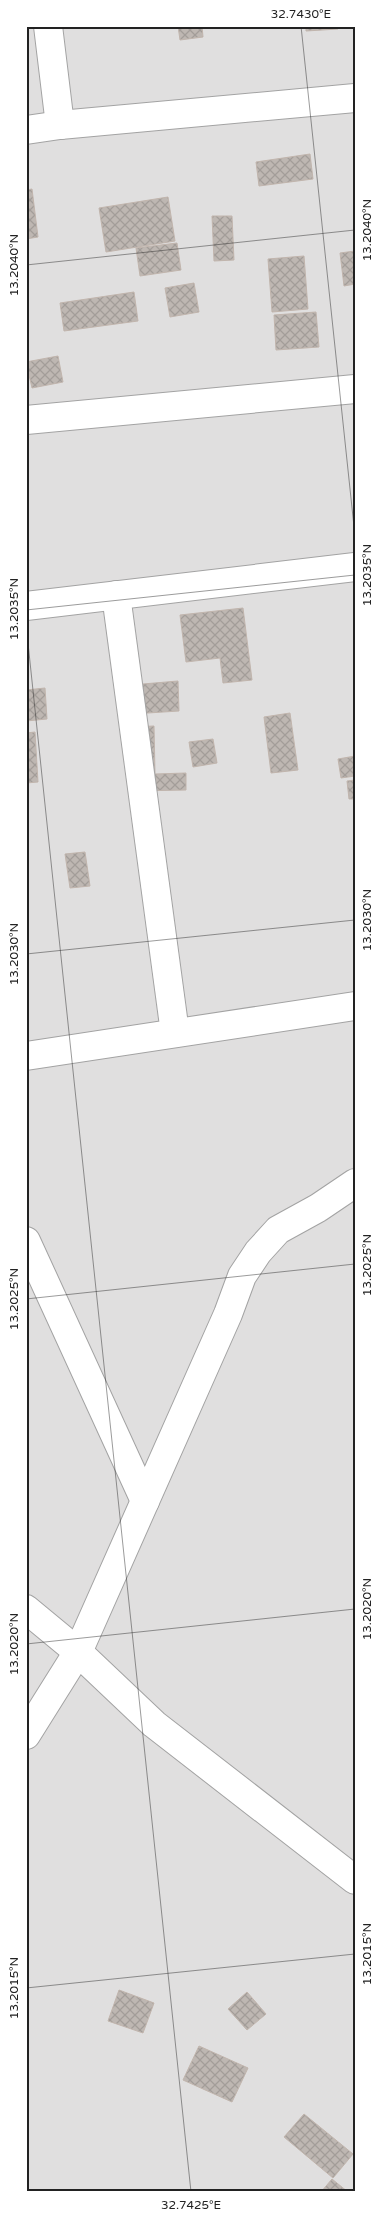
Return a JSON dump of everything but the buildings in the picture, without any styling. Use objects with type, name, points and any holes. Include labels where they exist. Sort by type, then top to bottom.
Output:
[{"type":"street","points":[[48,26],[60,125]]},
{"type":"street","points":[[26,130],[60,125],[355,98]]},
{"type":"street","points":[[26,420],[355,389]]},
{"type":"street","points":[[26,606],[355,567]]},
{"type":"street","points":[[116,595],[175,1033]]},
{"type":"street","points":[[26,1056],[355,1006]]},
{"type":"street","points":[[26,1735],[78,1652],[228,1314],[242,1276],[258,1252],[278,1230],[318,1208],[355,1183]]},
{"type":"street","points":[[26,1241],[146,1501]]},
{"type":"street","points":[[26,1609],[78,1652],[154,1724],[355,1880]]},
{"type":"shaded area","points":[[26,26],[355,26],[355,2192],[26,2192]]}]
